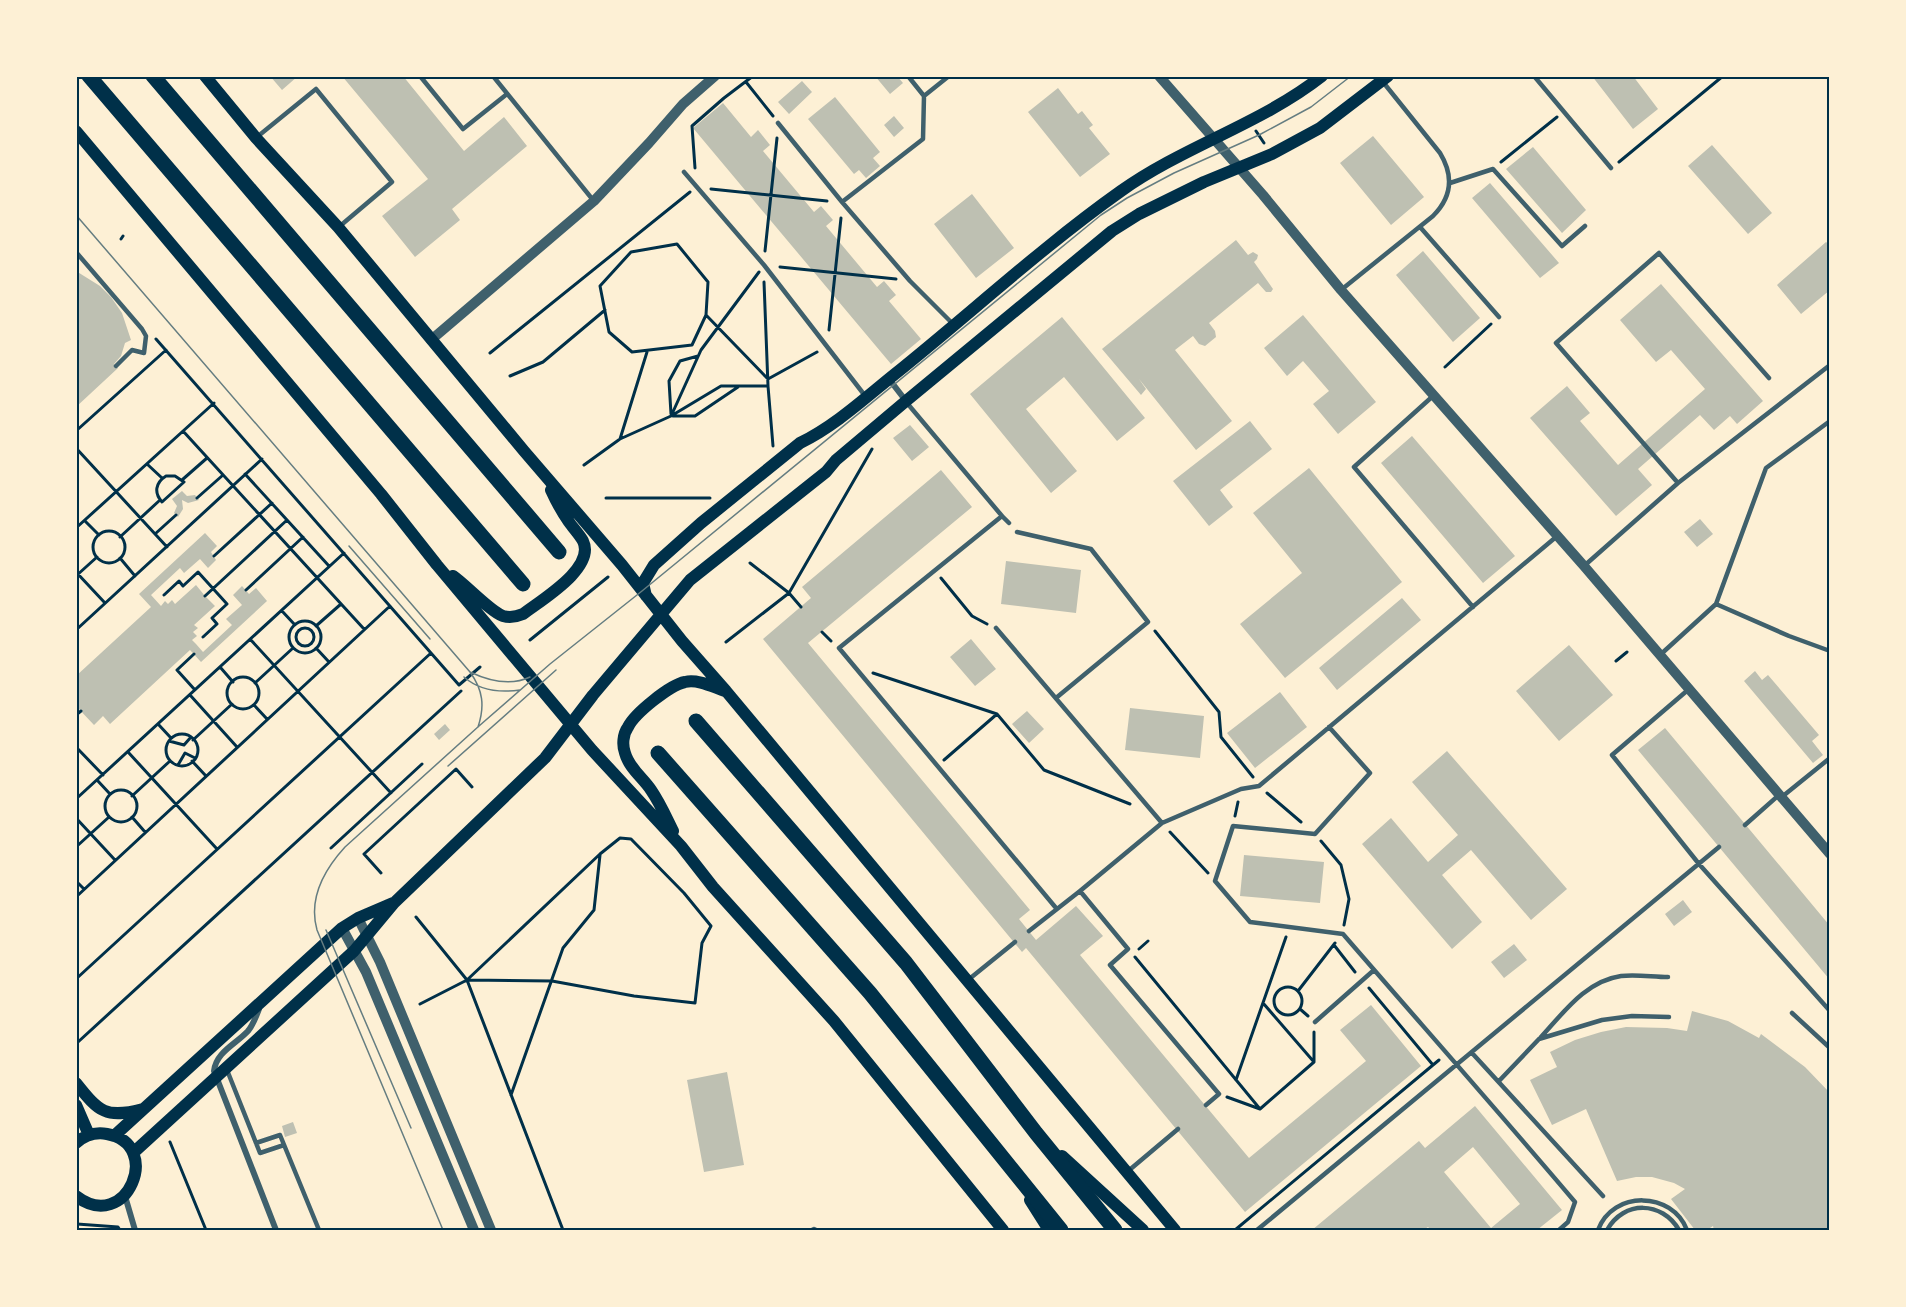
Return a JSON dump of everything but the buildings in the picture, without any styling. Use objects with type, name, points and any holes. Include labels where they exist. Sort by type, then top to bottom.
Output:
[{"type":"main road","points":[[89,76],[523,584]]},
{"type":"main road","points":[[153,76],[559,552]]},
{"type":"main road","points":[[204,76],[256,138],[338,227],[1175,1230]]},
{"type":"main road","points":[[648,629],[652,613],[643,583],[654,566],[701,523],[792,450],[816,436],[889,379],[1066,233],[1122,190],[1183,152],[1249,122],[1305,90],[1322,76]]},
{"type":"main road","points":[[133,1153],[354,951],[394,903],[545,758],[690,580],[826,472],[836,460],[906,401],[1112,231],[1139,214],[1204,182],[1272,154],[1320,128],[1385,79]]},
{"type":"main road","points":[[78,136],[381,494],[592,750],[681,846],[713,887],[834,1021],[1003,1230]]},
{"type":"main road","points":[[438,565],[496,612],[504,616],[515,617],[523,614],[573,574],[584,558],[583,541],[561,509],[543,474]]},
{"type":"main road","points":[[622,565],[632,570],[642,570],[668,554]]},
{"type":"main road","points":[[681,846],[659,802],[628,761],[623,748],[625,733],[633,719],[677,684],[687,681],[696,682],[726,691]]},
{"type":"main road","points":[[696,721],[906,963],[1036,1133],[1115,1230]]},
{"type":"main road","points":[[658,753],[870,993],[1061,1230]]},
{"type":"main road","points":[[114,1136],[342,928],[358,918],[394,903]]},
{"type":"main road","points":[[76,1083],[94,1104],[110,1114],[121,1114],[144,1108]]},
{"type":"main road","points":[[76,1105],[89,1135]]},
{"type":"main road","points":[[1036,1133],[1143,1230]]},
{"type":"main road","points":[[76,1143],[89,1135],[114,1136],[126,1144],[133,1153],[136,1169],[131,1188],[117,1202],[97,1206],[77,1198]]},
{"type":"main road","points":[[1005,1161],[1049,1230]]},
{"type":"street","points":[[1159,76],[1341,290],[1558,536],[1830,854]]},
{"type":"street","points":[[431,340],[594,201],[683,104],[711,78]]},
{"type":"street","points":[[889,379],[906,401]]},
{"type":"street","points":[[358,918],[368,936],[491,1230]]},
{"type":"street","points":[[342,928],[366,972],[474,1230]]},
{"type":"street","points":[[267,996],[259,1007],[251,1027],[218,1059],[214,1068],[215,1077],[276,1230]]},
{"type":"street","points":[[125,1196],[135,1230]]},
{"type":"lane","points":[[420,76],[463,129],[507,94]]},
{"type":"lane","points":[[493,76],[594,201]]},
{"type":"lane","points":[[842,202],[923,139],[924,96],[908,76]]},
{"type":"lane","points":[[924,96],[949,76]]},
{"type":"lane","points":[[1534,76],[1611,168]]},
{"type":"lane","points":[[1341,290],[1441,208],[1447,197],[1450,183],[1446,163],[1440,153],[1385,79]]},
{"type":"lane","points":[[256,138],[316,89],[392,183],[338,227]]},
{"type":"lane","points":[[778,123],[842,202],[910,280],[955,326]]},
{"type":"lane","points":[[1450,183],[1493,169],[1562,246],[1585,226]]},
{"type":"lane","points":[[684,172],[764,266],[866,397]]},
{"type":"lane","points":[[1420,227],[1499,317]]},
{"type":"lane","points":[[76,252],[146,336],[144,352],[132,350],[116,366]]},
{"type":"lane","points":[[1678,483],[1556,343],[1659,253],[1768,378]]},
{"type":"lane","points":[[1584,566],[1678,483],[1830,364]]},
{"type":"lane","points":[[1434,395],[1354,467],[1473,607]]},
{"type":"lane","points":[[906,401],[1009,523]]},
{"type":"lane","points":[[1660,655],[1716,604],[1766,468],[1830,421]]},
{"type":"lane","points":[[1002,516],[839,648],[1056,908]]},
{"type":"lane","points":[[1017,532],[1091,549],[1148,622],[1056,698]]},
{"type":"lane","points":[[1029,931],[1162,823],[1241,789],[1259,786],[1558,536]]},
{"type":"lane","points":[[1716,604],[1830,651]]},
{"type":"lane","points":[[996,628],[1162,823]]},
{"type":"lane","points":[[1689,689],[1612,755],[1699,864],[1830,1011]]},
{"type":"lane","points":[[1329,727],[1370,773],[1315,834],[1233,826],[1215,881],[1250,922],[1343,934],[1575,1202],[1568,1222],[1559,1230]]},
{"type":"lane","points":[[1745,825],[1829,760]]},
{"type":"lane","points":[[1257,1230],[1719,847]]},
{"type":"lane","points":[[1080,891],[1128,949],[1110,965],[1219,1094],[1206,1105]]},
{"type":"lane","points":[[968,980],[1015,942]]},
{"type":"lane","points":[[1314,1022],[1374,970]]},
{"type":"lane","points":[[1499,1080],[1579,996],[1599,982],[1622,976],[1668,977]]},
{"type":"lane","points":[[1792,1013],[1830,1048]]},
{"type":"lane","points":[[1539,1039],[1602,1020],[1632,1016],[1669,1017]]},
{"type":"lane","points":[[1472,1053],[1603,1196]]},
{"type":"lane","points":[[226,1067],[260,1153],[284,1145]]},
{"type":"lane","points":[[1126,1172],[1178,1129]]},
{"type":"lane","points":[[256,1143],[280,1135],[319,1230]]},
{"type":"lane","points":[[1598,1230],[1606,1216],[1614,1209],[1636,1200],[1648,1200],[1659,1202],[1669,1208],[1678,1215],[1687,1230]]},
{"type":"lane","points":[[1607,1230],[1619,1215],[1644,1207],[1669,1217],[1679,1230]]},
{"type":"path","points":[[696,187],[692,126],[753,76]]},
{"type":"path","points":[[1611,168],[1723,76]]},
{"type":"path","points":[[746,82],[778,123],[764,266],[773,454]]},
{"type":"path","points":[[1493,169],[1563,112]]},
{"type":"path","points":[[1249,122],[1272,154]]},
{"type":"path","points":[[489,353],[696,187],[842,202],[827,347],[768,379]]},
{"type":"path","points":[[677,244],[708,282],[706,315],[692,345],[632,352],[609,332],[605,310],[600,286],[632,252],[677,244]]},
{"type":"path","points":[[626,245],[632,252]]},
{"type":"path","points":[[764,266],[910,280]]},
{"type":"path","points":[[671,416],[698,356],[717,326],[764,266]]},
{"type":"path","points":[[510,376],[543,362],[605,310]]},
{"type":"path","points":[[706,315],[768,379]]},
{"type":"path","points":[[1445,367],[1499,317]]},
{"type":"path","points":[[76,431],[166,350],[459,685],[480,667]]},
{"type":"path","points":[[620,440],[647,352]]},
{"type":"path","points":[[671,416],[669,381],[680,361],[698,356]]},
{"type":"path","points":[[584,465],[620,440],[671,416],[721,386],[768,386]]},
{"type":"path","points":[[671,416],[695,416],[740,386]]},
{"type":"path","points":[[76,528],[214,403]]},
{"type":"path","points":[[183,431],[364,630]]},
{"type":"path","points":[[726,642],[789,593],[878,439]]},
{"type":"path","points":[[76,448],[167,547]]},
{"type":"path","points":[[120,537],[160,500],[162,502],[207,458]]},
{"type":"path","points":[[76,630],[262,459]]},
{"type":"path","points":[[147,464],[162,478]]},
{"type":"path","points":[[245,474],[330,566]]},
{"type":"path","points":[[160,500],[156,491],[162,478],[172,475],[182,480]]},
{"type":"path","points":[[197,498],[223,475]]},
{"type":"path","points":[[606,498],[718,498]]},
{"type":"path","points":[[214,556],[272,503]]},
{"type":"path","points":[[155,534],[176,515]]},
{"type":"path","points":[[205,596],[287,520]]},
{"type":"path","points":[[85,521],[99,535]]},
{"type":"path","points":[[110,531],[120,537],[124,546],[120,558],[108,563],[97,557],[93,548],[99,535],[110,531]]},
{"type":"path","points":[[246,590],[303,537]]},
{"type":"path","points":[[76,799],[344,553]]},
{"type":"path","points":[[97,557],[77,574],[105,603]]},
{"type":"path","points":[[120,558],[135,576]]},
{"type":"path","points":[[750,563],[789,593],[801,607]]},
{"type":"path","points":[[934,570],[972,616],[996,628]]},
{"type":"path","points":[[164,595],[179,581],[183,586],[198,572],[213,588],[227,604],[212,618],[218,624],[203,638]]},
{"type":"path","points":[[530,640],[608,577]]},
{"type":"path","points":[[316,626],[341,604]]},
{"type":"path","points":[[76,897],[390,606]]},
{"type":"path","points":[[282,611],[295,625]]},
{"type":"path","points":[[306,621],[316,626],[321,636],[316,648],[306,652],[294,647],[290,631],[295,625],[306,621]]},
{"type":"path","points":[[1148,622],[1219,712],[1221,737],[1259,786],[1315,834],[1341,865],[1349,899],[1343,934],[1298,991]]},
{"type":"path","points":[[305,627],[312,630],[314,636],[312,643],[305,646],[298,642],[296,635],[300,628],[305,627]]},
{"type":"path","points":[[250,639],[391,792]]},
{"type":"path","points":[[305,646],[306,652]]},
{"type":"path","points":[[255,683],[294,647]]},
{"type":"path","points":[[316,648],[329,662]]},
{"type":"path","points":[[1616,661],[1627,652]]},
{"type":"path","points":[[76,979],[431,653]]},
{"type":"path","points":[[194,654],[177,670],[195,690]]},
{"type":"path","points":[[854,666],[997,714],[1044,770],[1153,812]]},
{"type":"path","points":[[220,668],[233,682]]},
{"type":"path","points":[[244,678],[255,683],[258,696],[254,705],[242,709],[232,704],[228,698],[228,691],[233,682],[244,678]]},
{"type":"path","points":[[78,1042],[461,691]]},
{"type":"path","points":[[190,695],[237,747]]},
{"type":"path","points":[[184,744],[232,704]]},
{"type":"path","points":[[254,705],[267,719]]},
{"type":"path","points":[[76,715],[81,711]]},
{"type":"path","points":[[938,766],[997,714]]},
{"type":"path","points":[[158,724],[170,740],[184,744]]},
{"type":"path","points":[[179,734],[192,738],[197,749],[194,760],[184,765],[170,761],[166,751],[170,740],[179,734]]},
{"type":"path","points":[[178,765],[185,753],[184,744]]},
{"type":"path","points":[[76,747],[103,775]]},
{"type":"path","points":[[128,752],[217,849]]},
{"type":"path","points":[[185,753],[194,760],[206,776]]},
{"type":"path","points":[[132,796],[170,761]]},
{"type":"path","points":[[331,848],[422,764]]},
{"type":"path","points":[[381,873],[364,854],[456,770],[472,787]]},
{"type":"path","points":[[97,780],[111,795]]},
{"type":"path","points":[[1233,826],[1241,789]]},
{"type":"path","points":[[122,791],[132,796],[137,805],[132,817],[120,822],[110,817],[105,807],[111,795],[122,791]]},
{"type":"path","points":[[76,847],[110,817]]},
{"type":"path","points":[[132,817],[146,832]]},
{"type":"path","points":[[76,818],[115,860]]},
{"type":"path","points":[[1162,823],[1215,881]]},
{"type":"path","points":[[420,1004],[467,980],[600,854],[620,838],[631,839],[684,893],[711,926],[702,943],[695,1003],[634,996],[552,981],[467,980]]},
{"type":"path","points":[[511,1095],[563,948],[594,910],[600,854]]},
{"type":"path","points":[[76,881],[84,889]]},
{"type":"path","points":[[416,917],[467,980],[563,1230]]},
{"type":"path","points":[[1236,1080],[1290,926]]},
{"type":"path","points":[[1148,941],[1133,954],[1260,1109]]},
{"type":"path","points":[[1334,945],[1433,1065]]},
{"type":"path","points":[[1286,987],[1298,991],[1302,1003],[1300,1009],[1289,1016],[1277,1011],[1273,1000],[1275,993],[1286,987]]},
{"type":"path","points":[[1263,1003],[1314,1062]]},
{"type":"path","points":[[1260,1109],[1314,1062],[1314,1022],[1300,1009]]},
{"type":"path","points":[[1274,1015],[1277,1011]]},
{"type":"path","points":[[1236,1230],[1447,1054]]},
{"type":"path","points":[[1219,1094],[1260,1109]]},
{"type":"path","points":[[170,1142],[206,1230]]},
{"type":"path","points":[[77,1224],[118,1227],[120,1230]]},
{"type":"path","points":[[92,1225],[94,1230]]},
{"type":"tram line","points":[[443,1230],[317,930],[316,896],[330,865],[337,856],[550,664],[1101,215],[1174,173],[1259,135],[1311,107],[1351,76]]},
{"type":"tram line","points":[[76,215],[470,672],[478,685],[481,698],[482,712],[478,727]]},
{"type":"tram line","points":[[349,546],[430,639]]},
{"type":"tram line","points":[[448,766],[556,670]]},
{"type":"tram line","points":[[470,672],[485,678],[508,682],[530,677]]},
{"type":"tram line","points":[[464,677],[490,690],[520,690]]},
{"type":"tram line","points":[[326,930],[411,1128]]}]
